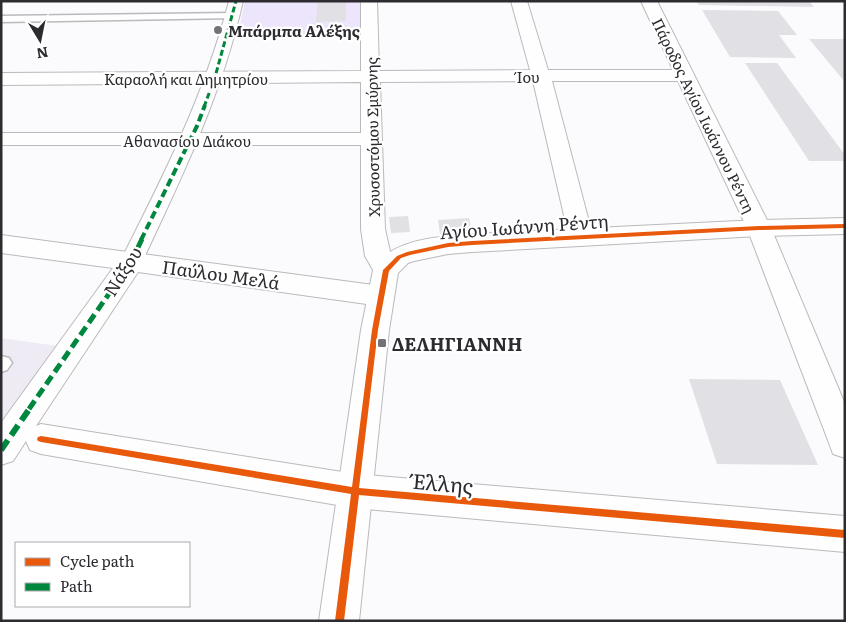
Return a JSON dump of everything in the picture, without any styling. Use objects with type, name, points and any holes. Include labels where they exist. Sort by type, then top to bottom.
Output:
[{"type":"street","name":"Νάξου","points":[[1,450],[131,262],[190,140],[215,78],[236,1]]},
{"type":"street","name":"Χρυσοστόμου Σμύρνης","points":[[369,1],[373,229],[383,283]]},
{"type":"street","points":[[519,1],[541,76],[581,237]]},
{"type":"street","name":"Πάροδος Αγίου Ιωάννου Ρέντη","points":[[649,1],[759,228],[845,443]]},
{"type":"street","name":"Ίου","points":[[371,77],[685,75]]},
{"type":"street","name":"Καραολή και Δημητρίου","points":[[1,79],[371,77]]},
{"type":"street","name":"Αθανασίου Διάκου","points":[[1,138],[372,140]]},
{"type":"street","name":"Αγίου Ιωάννη Ρέντη","points":[[383,283],[399,257],[428,248],[472,243],[581,237],[759,228],[845,226]]},
{"type":"street","name":"Παύλου Μελά","points":[[1,244],[131,262],[383,283]]},
{"type":"street","points":[[339,621],[383,283]]},
{"type":"street","name":"Έλλης","points":[[41,439],[355,491],[845,534]]},
{"type":"lane","points":[[1,19],[233,16]]},
{"type":"shaded area","points":[[245,1],[365,1],[366,29],[342,37],[237,38]]},
{"type":"shaded area","points":[[1,338],[58,346],[1,429]]},
{"type":"building","points":[[318,1],[346,1],[346,21],[316,22]]},
{"type":"building","points":[[696,1],[809,1],[814,7],[699,5]]},
{"type":"building","points":[[702,10],[778,11],[797,35],[779,35],[796,58],[730,57]]},
{"type":"building","points":[[809,39],[845,39],[845,82]]},
{"type":"building","points":[[745,63],[777,63],[845,155],[845,161],[809,161]]},
{"type":"building","points":[[408,216],[410,232],[391,233],[389,217]]},
{"type":"building","points":[[469,218],[472,232],[440,234],[438,220]]},
{"type":"building","points":[[689,379],[780,380],[818,465],[717,464]]},
{"type":"marked path","points":[[1,450],[131,262],[197,126],[215,77],[236,1]]},
{"type":"cycle path","points":[[339,621],[375,330],[386,270],[399,257],[409,253],[448,245],[472,243],[759,228],[845,226]]},
{"type":"cycle path","points":[[41,439],[355,491],[845,534]]},
{"type":"place","name":"Μπάρμπα Αλέξης","points":[[218,30]]},
{"type":"place","name":"ΔΕΛΗΓΙΑΝΝΗ","points":[[382,343]]}]
